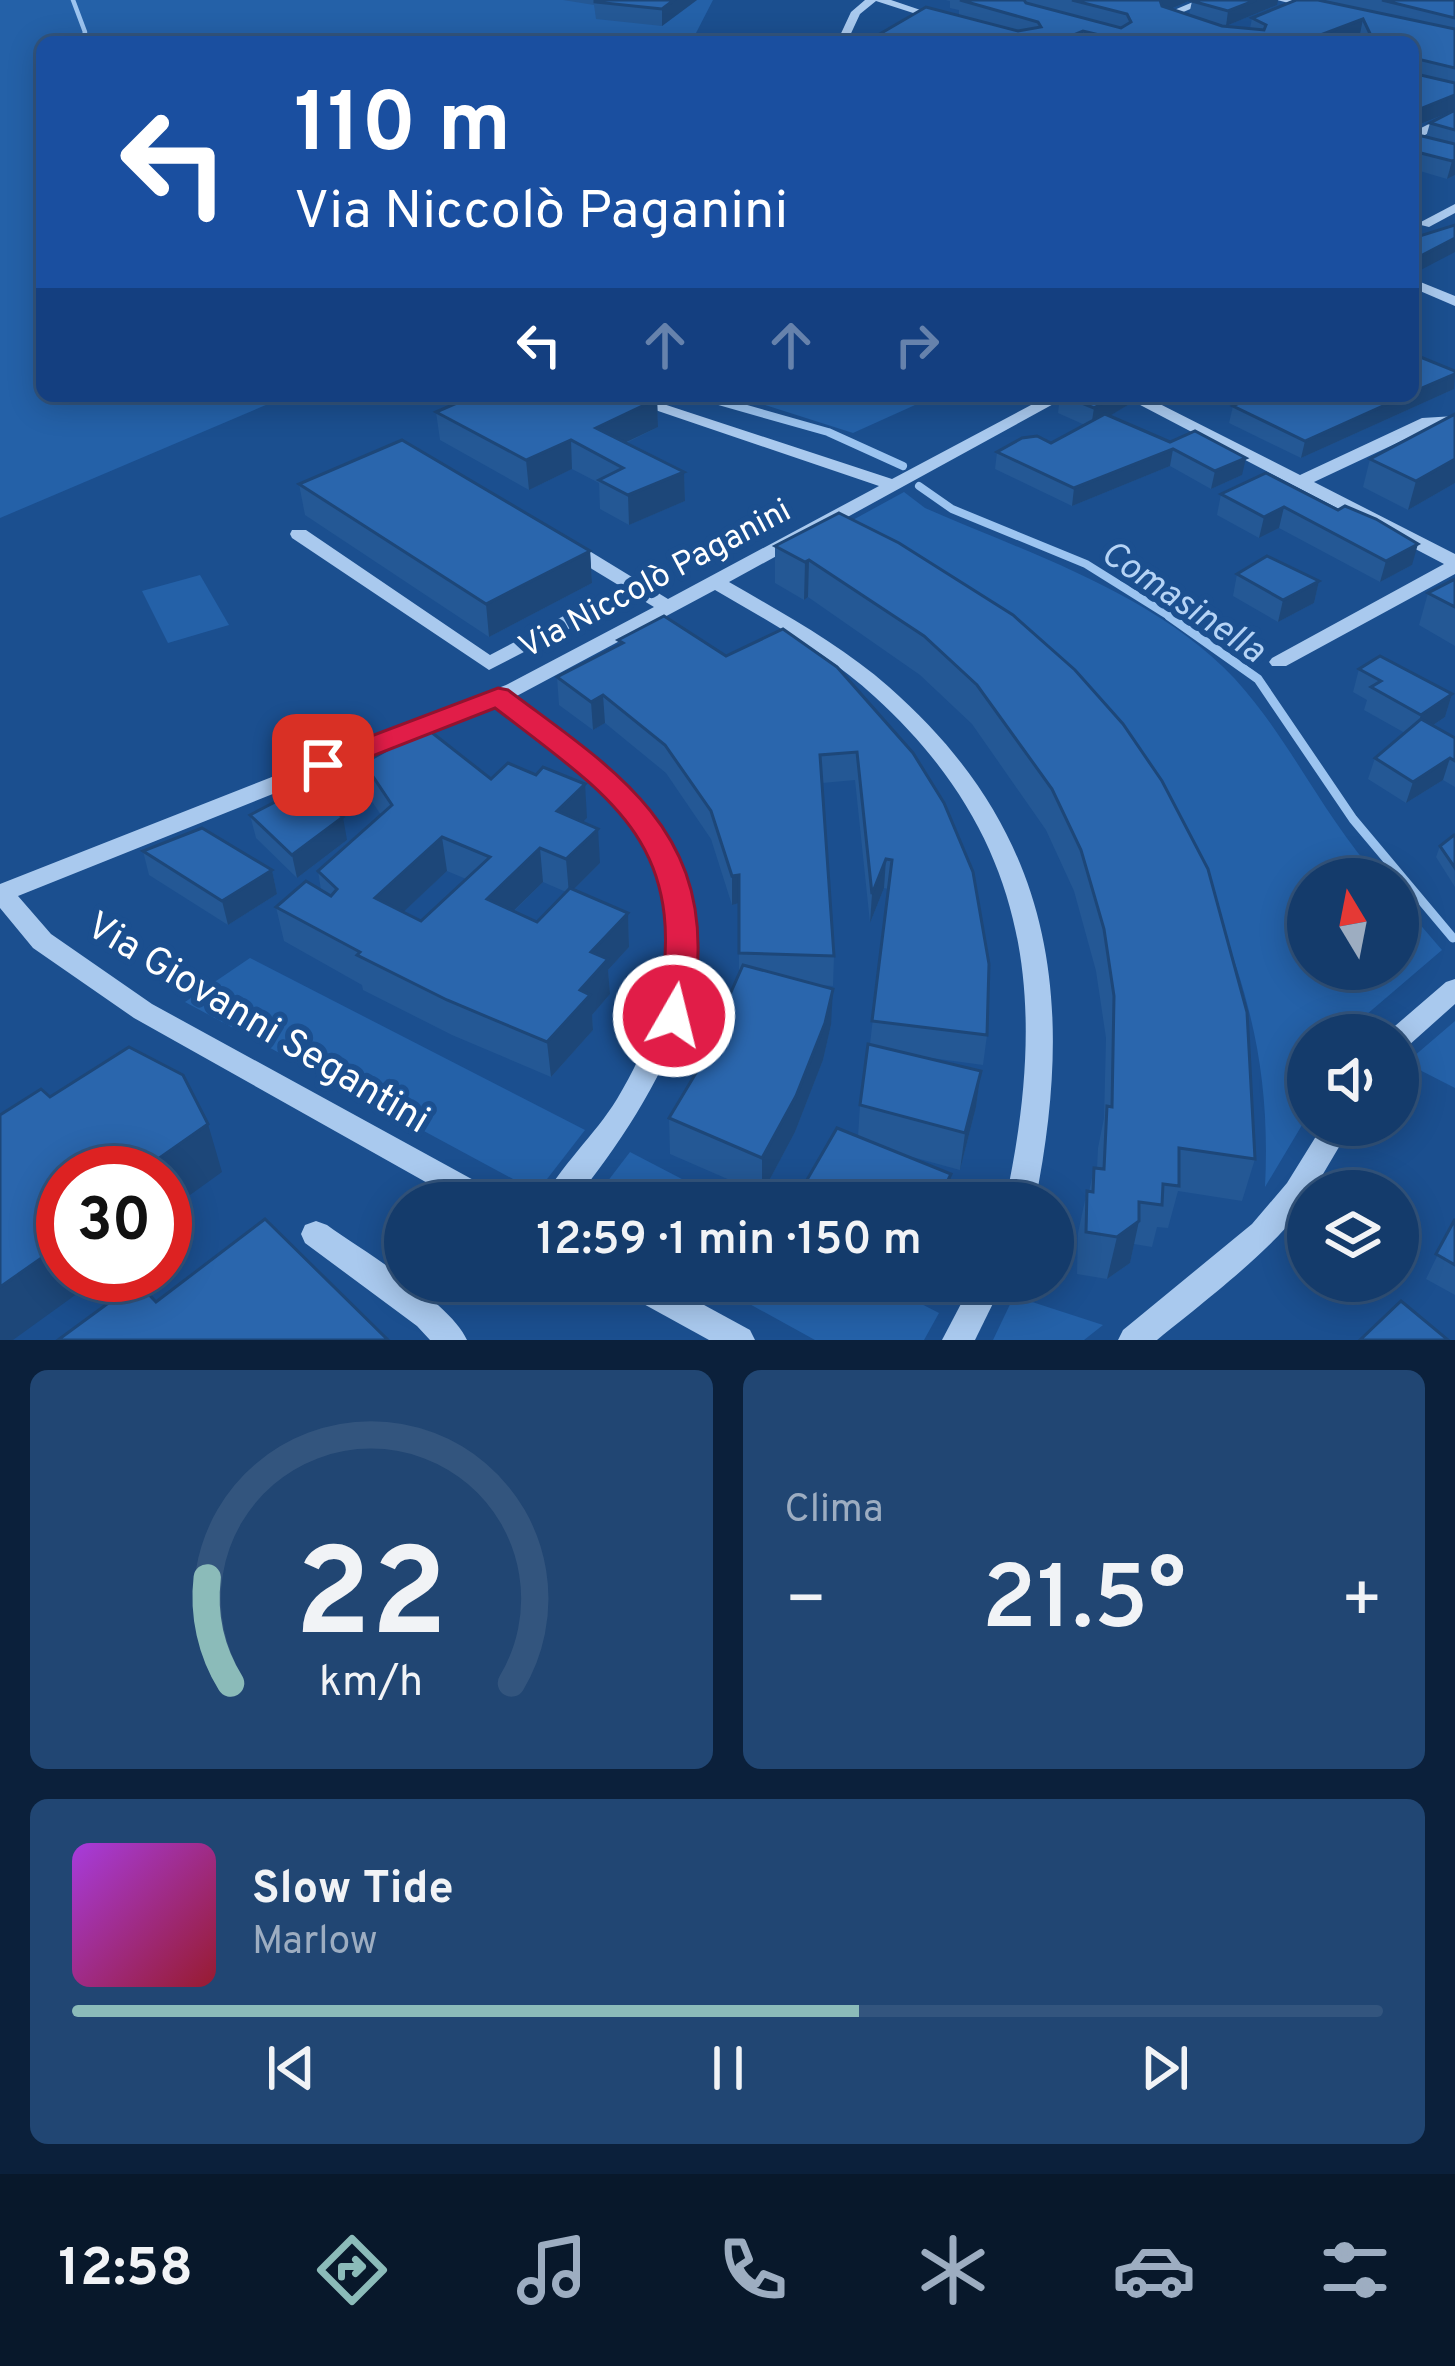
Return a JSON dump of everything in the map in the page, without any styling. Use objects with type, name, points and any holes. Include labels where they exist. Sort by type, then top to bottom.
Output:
[{"type":"street","points":[[845,36],[856,12],[871,0]]},
{"type":"street","points":[[880,0],[958,23]]},
{"type":"street","points":[[1280,6],[1313,0]]},
{"type":"street","points":[[1194,27],[1166,16],[1197,4]]},
{"type":"street","points":[[1299,4],[1344,14]]},
{"type":"street","points":[[1419,142],[1455,115]]},
{"type":"street","points":[[1422,221],[1455,208]]},
{"type":"street","points":[[1419,286],[1455,301]]},
{"type":"street","points":[[640,402],[893,485]]},
{"type":"street","name":"Via Niccolò Paganini","points":[[1,894],[498,696],[1049,402]]},
{"type":"street","points":[[1143,402],[1455,564]]},
{"type":"street","points":[[1300,482],[1428,422],[1455,421]]},
{"type":"street","points":[[540,529],[668,607]]},
{"type":"street","points":[[299,535],[489,664],[635,586]]},
{"type":"street","points":[[1279,662],[1455,564]]},
{"type":"street","points":[[715,582],[848,664],[905,713],[965,783],[1004,853],[1033,936],[1045,1037],[1036,1142],[1026,1182]]},
{"type":"street","points":[[498,696],[594,767],[642,814],[669,866],[682,918],[680,982],[657,1060],[609,1138],[573,1182]]},
{"type":"street","name":"Via Giovanni Segantini","points":[[1,894],[42,941],[143,1011],[451,1182]]},
{"type":"street","points":[[1419,1021],[1455,989]]},
{"type":"street","points":[[1134,1340],[1263,1233],[1297,1192],[1325,1146]]},
{"type":"street","points":[[316,1234],[428,1316],[451,1340]]},
{"type":"street","points":[[670,1302],[740,1340]]},
{"type":"street","points":[[958,1340],[978,1302]]},
{"type":"shaded area","points":[[0,0],[713,0],[696,33],[700,36],[36,36],[36,402],[273,402],[0,518]]},
{"type":"shaded area","points":[[756,402],[922,402],[853,433]]},
{"type":"shaded area","points":[[904,492],[925,508],[1089,578],[1167,622],[1203,649],[1255,702],[1362,858],[1287,858],[1287,990],[1395,990],[1367,1014],[1287,1014],[1289,1146],[1265,1187],[1265,1116],[1257,1050],[1219,918],[829,533]]},
{"type":"shaded area","points":[[200,575],[229,625],[168,643],[142,591]]},
{"type":"shaded area","points":[[1419,923],[1442,950],[1419,970]]},
{"type":"shaded area","points":[[250,958],[585,1130],[545,1182],[518,1182],[185,1002]]},
{"type":"shaded area","points":[[1455,1021],[1455,1088],[1419,1070],[1419,1052]]},
{"type":"shaded area","points":[[630,1152],[688,1182],[607,1182]]},
{"type":"shaded area","points":[[746,1302],[918,1302],[939,1313],[924,1340],[815,1340]]},
{"type":"shaded area","points":[[1011,1302],[1032,1302],[1103,1325],[1084,1340],[993,1340]]},
{"type":"building","points":[[595,0],[674,0],[662,9]]},
{"type":"building","points":[[960,0],[1024,0],[1121,28],[1131,22],[1127,14],[1072,0],[1160,0],[1162,6],[1222,26],[1264,30],[1266,25],[1252,18],[1296,0],[1318,0],[1455,29],[1455,68],[1419,59],[1419,36],[1371,36],[1363,19],[1318,36],[1104,36],[1083,31],[1071,36],[876,36],[926,7],[1018,31],[1041,27],[1038,22]]},
{"type":"building","points":[[1194,0],[1256,0],[1228,11]]},
{"type":"building","points":[[1382,0],[1455,0],[1455,18]]},
{"type":"building","points":[[1419,75],[1455,83],[1455,95],[1419,109]]},
{"type":"building","points":[[1455,110],[1455,130],[1430,123]]},
{"type":"building","points":[[1419,135],[1455,144],[1452,161],[1419,153]]},
{"type":"building","points":[[1455,225],[1455,238],[1419,257],[1419,236]]},
{"type":"building","points":[[1419,356],[1455,371],[1419,389]]},
{"type":"building","points":[[459,402],[651,402],[596,428],[684,472],[628,495],[599,480],[623,468],[571,440],[526,460],[436,412]]},
{"type":"building","points":[[1242,402],[1392,402],[1305,441],[1233,406]]},
{"type":"building","points":[[1105,414],[1170,442],[1195,431],[1246,458],[1215,471],[1173,449],[1074,488],[997,452],[1022,438],[1037,436],[1051,443]]},
{"type":"building","points":[[1455,414],[1455,459],[1416,481],[1370,459]]},
{"type":"building","points":[[402,440],[590,551],[486,604],[299,484]]},
{"type":"building","points":[[1266,473],[1338,510],[1345,506],[1376,519],[1418,544],[1386,561],[1284,507],[1264,517],[1221,494]]},
{"type":"building","points":[[839,513],[899,543],[1013,615],[1075,670],[1123,724],[1162,781],[1208,869],[1247,1012],[1255,1159],[1179,1148],[1179,1186],[1163,1184],[1162,1205],[1139,1202],[1139,1221],[1117,1237],[1086,1232],[1087,1191],[1093,1192],[1094,1168],[1104,1169],[1107,1106],[1112,1107],[1114,996],[1104,929],[1081,850],[1052,789],[977,685],[924,636],[809,560],[775,546]]},
{"type":"building","points":[[1267,556],[1319,581],[1283,600],[1237,574]]},
{"type":"building","points":[[1455,579],[1455,607],[1428,593]]},
{"type":"building","points":[[664,616],[726,656],[783,629],[837,667],[913,753],[944,803],[973,872],[989,964],[987,1035],[872,1021],[892,860],[886,859],[872,894],[857,752],[820,755],[834,956],[739,953],[739,875],[732,876],[711,811],[665,745],[603,695],[591,702],[557,677]]},
{"type":"building","points":[[1380,656],[1452,694],[1421,715],[1371,687],[1381,681],[1359,669]]},
{"type":"building","points":[[1421,719],[1455,738],[1455,761],[1450,758],[1413,782],[1375,758]]},
{"type":"building","points":[[426,728],[491,779],[508,763],[536,775],[543,767],[585,784],[557,811],[598,829],[566,859],[540,848],[487,899],[537,922],[570,888],[628,913],[591,952],[608,959],[580,990],[590,995],[547,1042],[447,1000],[276,907],[306,881],[331,896],[337,889],[318,871],[392,805],[364,763]],"holes":[[[442,837],[490,857],[421,921],[375,898]]]},
{"type":"building","points":[[302,788],[343,817],[292,855],[250,815]]},
{"type":"building","points":[[202,828],[272,870],[222,901],[143,851]]},
{"type":"building","points":[[1455,835],[1455,868],[1440,846]]},
{"type":"building","points":[[743,965],[833,989],[796,1096],[762,1158],[669,1118],[723,1028],[716,1026]]},
{"type":"building","points":[[868,1044],[981,1071],[965,1133],[860,1105]]},
{"type":"building","points":[[129,1047],[183,1075],[208,1124],[177,1146],[36,1146],[36,1262],[0,1287],[0,1115],[41,1089],[50,1097]]},
{"type":"building","points":[[837,1128],[951,1174],[947,1182],[806,1182]]},
{"type":"building","points":[[265,1219],[388,1340],[58,1340],[110,1302],[192,1302],[192,1275]]},
{"type":"building","points":[[1455,1219],[1455,1265],[1436,1254]]},
{"type":"building","points":[[1402,1302],[1448,1340],[1360,1340]]},
{"type":"waterway","name":"Comasinella","points":[[73,0],[84,36]]},
{"type":"waterway","name":"Comasinella","points":[[722,402],[828,432],[903,466]]},
{"type":"waterway","name":"Comasinella","points":[[919,486],[952,509],[1086,564],[1174,619]]},
{"type":"waterway","name":"Comasinella","points":[[1169,616],[1258,679],[1353,819],[1453,938]]},
{"type":"route","points":[[323,765],[498,696],[619,789],[658,840],[682,918],[674,1016]]}]
